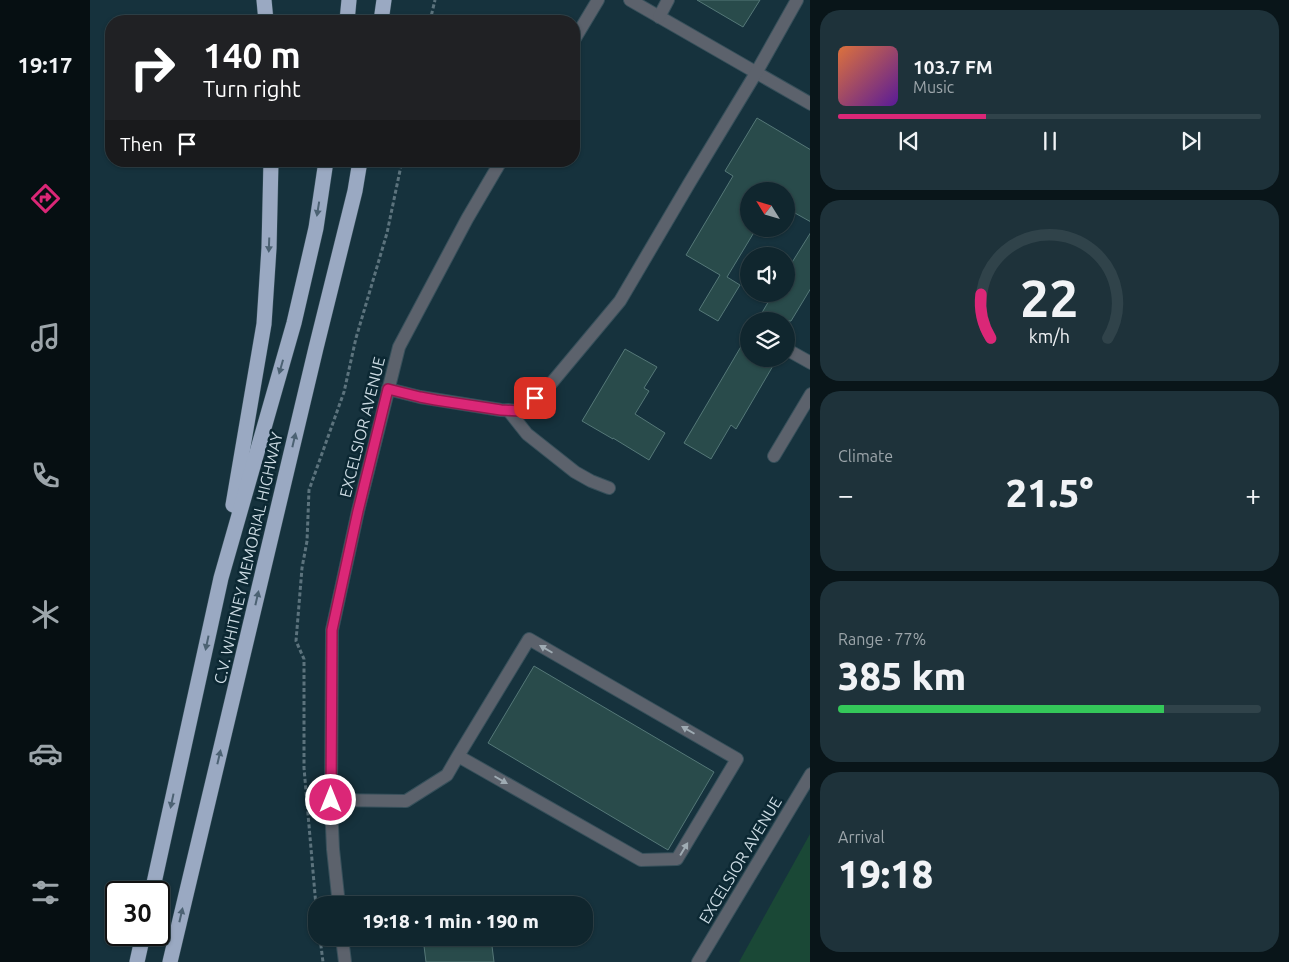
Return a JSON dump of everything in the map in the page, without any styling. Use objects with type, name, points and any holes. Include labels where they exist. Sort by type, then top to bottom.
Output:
[{"type":"highway","points":[[264,0],[265,15]]},
{"type":"highway","points":[[348,15],[350,0]]},
{"type":"highway","points":[[382,15],[384,0]]},
{"type":"highway","points":[[221,578],[264,324],[269,248],[271,167]]},
{"type":"highway","name":"C.V. WHITNEY MEMORIAL HIGHWAY","points":[[154,881],[221,578],[294,323],[316,228],[325,167]]},
{"type":"highway","name":"C.V. WHITNEY MEMORIAL HIGHWAY","points":[[170,962],[355,191],[359,167]]},
{"type":"highway","points":[[137,962],[141,946]]},
{"type":"street","points":[[580,30],[598,0]]},
{"type":"street","points":[[630,0],[810,104]]},
{"type":"street","points":[[659,16],[668,0]]},
{"type":"street","points":[[388,389],[420,397],[501,410],[520,411],[549,386],[620,301],[756,73],[797,0]]},
{"type":"street","name":"EXCELSIOR AVENUE","points":[[337,896],[332,849],[331,800],[332,630],[358,511],[398,347],[467,219],[497,167]]},
{"type":"street","points":[[795,354],[810,363]]},
{"type":"street","points":[[774,456],[810,394]]},
{"type":"street","points":[[508,410],[528,434],[576,472],[591,481],[609,488]]},
{"type":"street","points":[[331,800],[406,801],[447,775],[458,756],[529,639],[738,758],[677,859],[641,860],[458,756]]},
{"type":"street","name":"EXCELSIOR AVENUE","points":[[698,962],[810,774]]},
{"type":"street","points":[[343,946],[345,962]]},
{"type":"path","points":[[431,15],[435,0]]},
{"type":"path","points":[[315,896],[304,768],[304,659],[296,641],[302,568],[307,541],[309,490],[344,392],[356,338],[387,234],[401,167]]},
{"type":"path","points":[[321,946],[323,962]]},
{"type":"green space","points":[[810,834],[810,962],[739,962]]},
{"type":"building","points":[[697,0],[760,0],[743,27]]},
{"type":"building","points":[[757,118],[810,149],[810,221],[795,213],[795,182],[740,182],[740,238],[751,238],[745,247],[740,247],[740,255],[727,277],[740,285],[718,321],[699,310],[720,275],[686,255],[733,176],[725,171]]},
{"type":"building","points":[[810,234],[810,290],[795,314],[795,312],[762,312],[768,302],[795,302],[795,258]]},
{"type":"building","points":[[740,348],[740,367],[772,367],[736,429],[731,425],[711,459],[684,443]]},
{"type":"building","points":[[625,349],[657,367],[644,388],[649,391],[635,414],[665,433],[649,460],[582,421]]},
{"type":"building","points":[[534,666],[714,772],[668,850],[488,743]]},
{"type":"building","points":[[424,946],[492,946],[494,962],[426,962]]},
{"type":"route","points":[[331,800],[332,630],[358,511],[388,389],[420,397],[501,410],[520,411],[535,398]]}]
